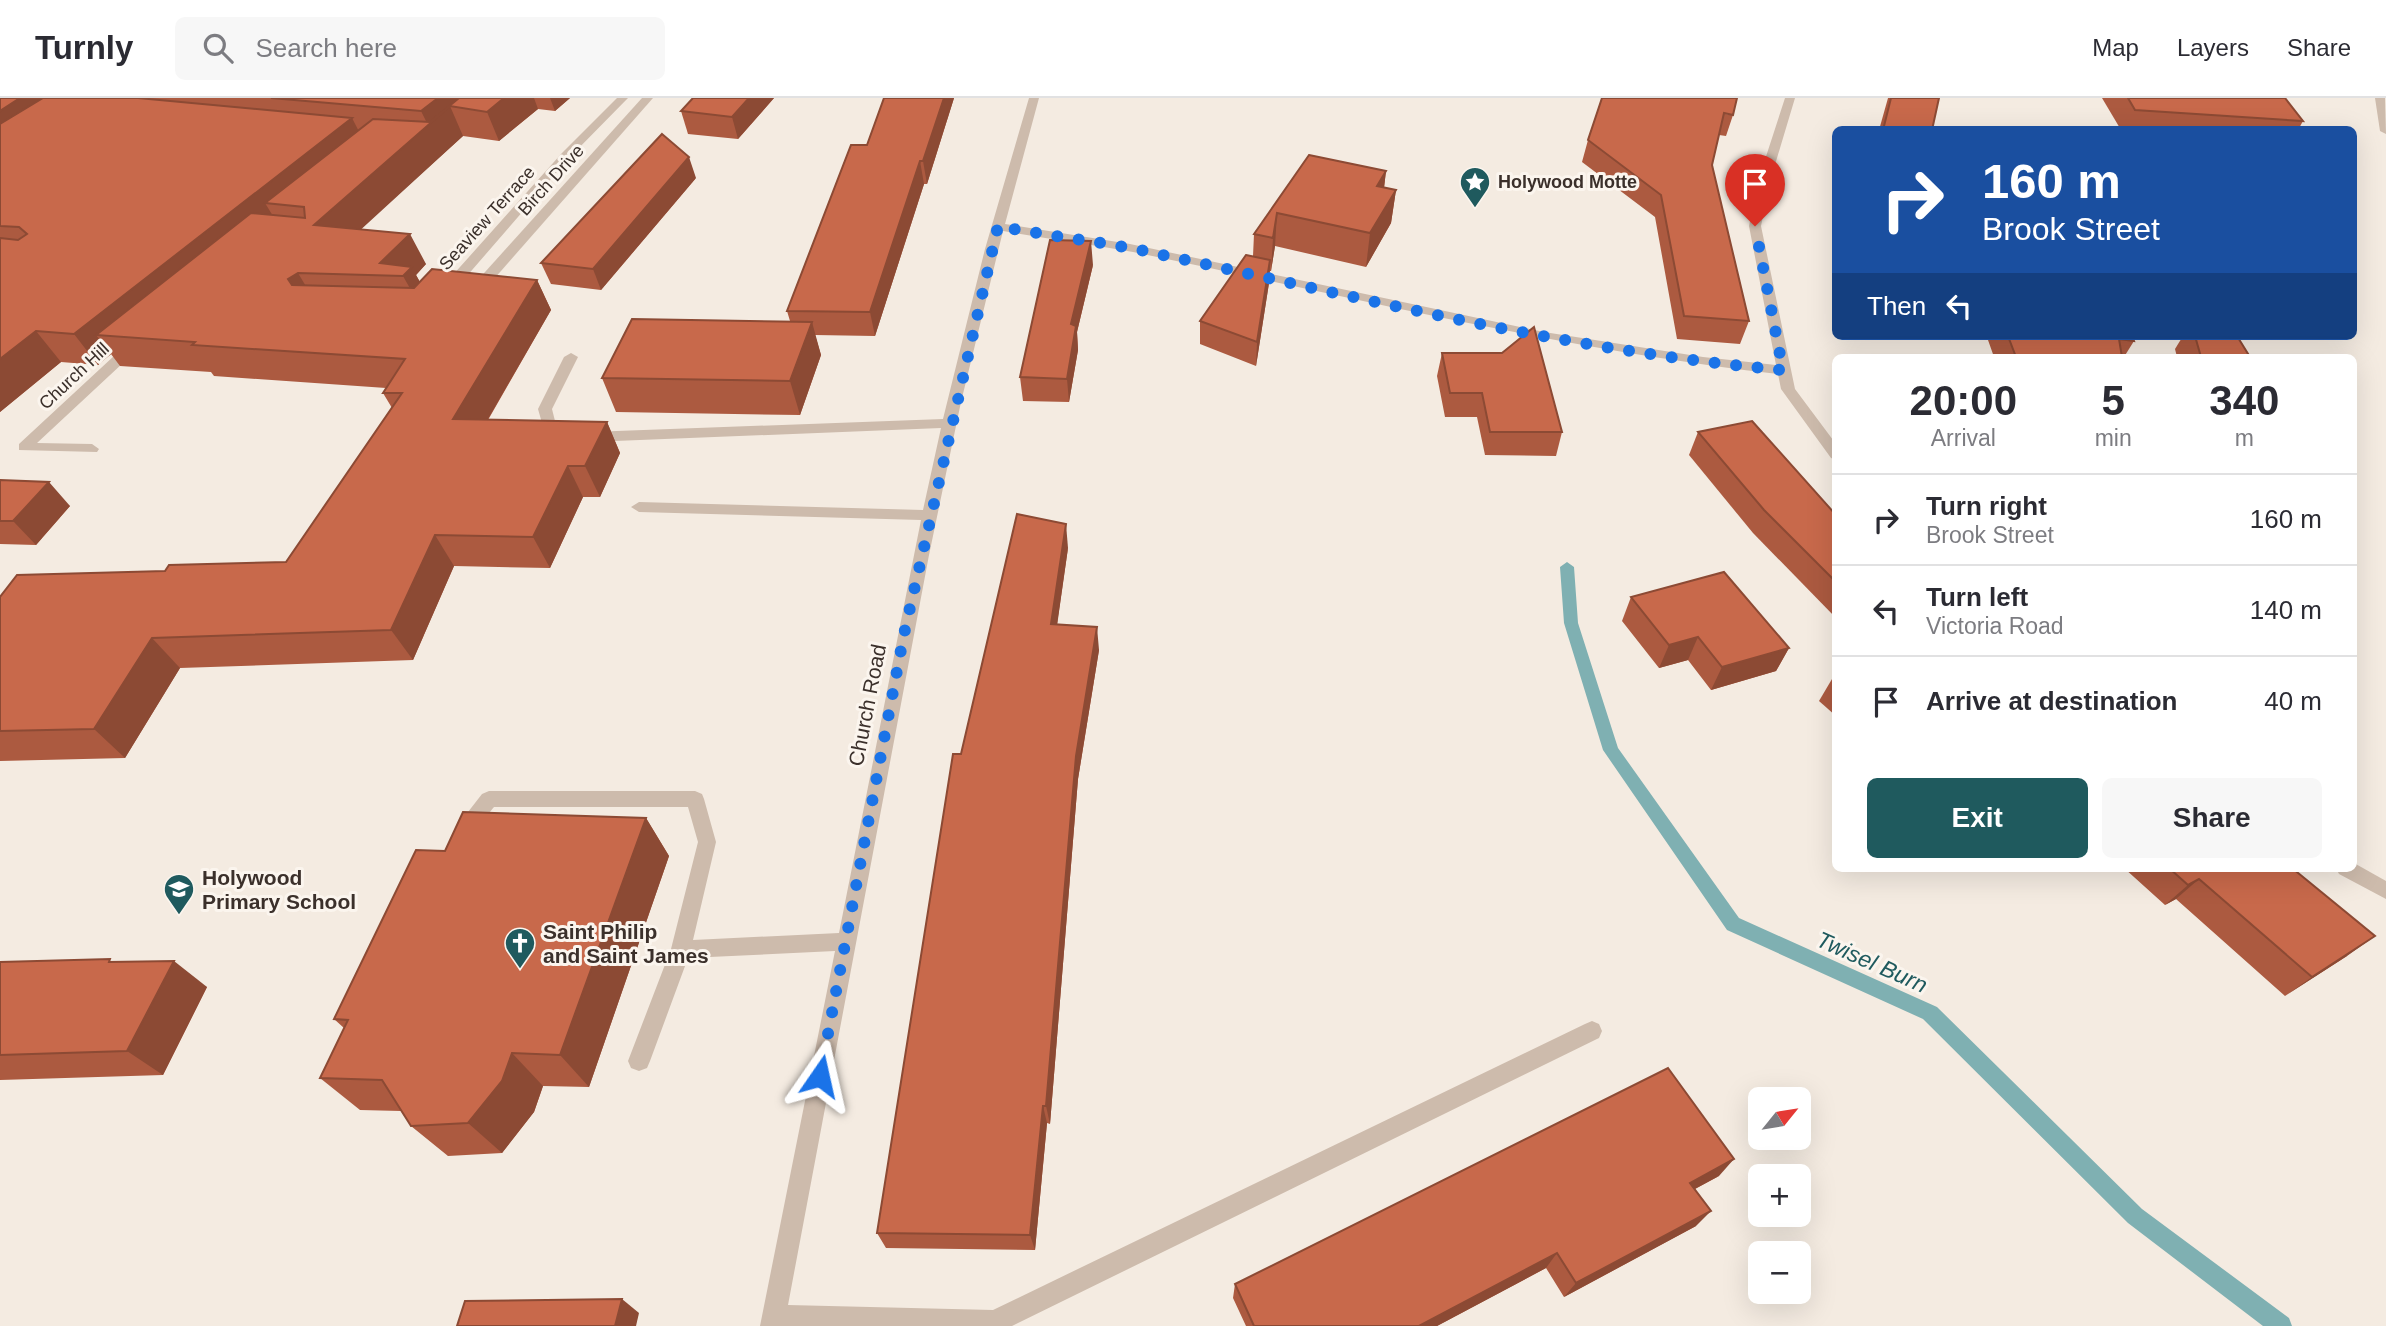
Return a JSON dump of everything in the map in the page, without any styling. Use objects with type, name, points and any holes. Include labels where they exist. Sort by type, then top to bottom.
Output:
[{"type":"street","name":"Seaview Terrace","points":[[434,303],[566,155],[623,98]]},
{"type":"street","name":"Birch Drive","points":[[481,285],[648,98]]},
{"type":"street","name":"Church Road","points":[[773,1321],[904,634],[950,423],[998,226],[1034,98]]},
{"type":"street","points":[[1790,98],[1765,178],[1755,226],[1788,388],[1832,449]]},
{"type":"street","points":[[2381,98],[2386,131]]},
{"type":"street","points":[[998,226],[1146,251],[1498,329],[1643,354],[1783,370]]},
{"type":"street","name":"Church Hill","points":[[92,449],[24,446],[139,340]]},
{"type":"street","points":[[571,357],[545,409],[549,427],[573,436],[637,437],[950,423]]},
{"type":"street","points":[[639,507],[931,515]]},
{"type":"street","points":[[454,841],[489,799],[695,799],[707,842],[681,949],[639,1061]]},
{"type":"street","points":[[2353,872],[2386,891]]},
{"type":"street","points":[[681,949],[846,942]]},
{"type":"street","points":[[773,1321],[994,1322],[1592,1031]]},
{"type":"building","points":[[0,98],[20,98],[0,111]]},
{"type":"building","points":[[43,98],[138,98],[352,118],[74,334],[36,331],[0,359],[0,238],[18,240],[27,234],[19,227],[0,226],[0,124]]},
{"type":"building","points":[[271,98],[438,98],[421,111]]},
{"type":"building","points":[[459,98],[504,98],[487,112],[450,106],[314,225],[410,234],[380,263],[412,267],[403,276],[298,273],[288,279],[292,285],[414,288],[432,269],[537,280],[453,419],[607,422],[585,466],[568,466],[533,537],[435,535],[391,630],[152,638],[94,729],[0,731],[0,597],[17,575],[165,571],[169,565],[286,562],[402,393],[383,393],[405,359],[192,345],[195,342],[96,335],[251,213],[305,218],[304,207],[265,203],[373,119],[430,122]]},
{"type":"building","points":[[693,98],[749,98],[732,117],[681,111]]},
{"type":"building","points":[[884,98],[944,98],[870,312],[787,311],[851,145],[867,145]]},
{"type":"building","points":[[1602,98],[1737,98],[1733,115],[1724,113],[1712,165],[1749,321],[1684,316],[1661,195],[1588,140]]},
{"type":"building","points":[[1891,98],[1939,98],[1933,126],[1884,126]]},
{"type":"building","points":[[2128,98],[2285,98],[2303,121],[2135,110]]},
{"type":"building","points":[[662,134],[689,157],[593,269],[541,263]]},
{"type":"building","points":[[1309,155],[1386,171],[1377,186],[1396,190],[1370,233],[1277,213],[1273,238],[1254,234]]},
{"type":"building","points":[[1050,240],[1091,241],[1071,324],[1076,326],[1067,379],[1020,377]]},
{"type":"building","points":[[1246,255],[1270,260],[1257,342],[1200,321]]},
{"type":"building","points":[[632,319],[812,322],[790,381],[602,378]]},
{"type":"building","points":[[1534,327],[1562,432],[1490,432],[1482,393],[1450,393],[1442,353],[1502,353]]},
{"type":"building","points":[[2010,340],[2119,340],[2122,354],[2015,354]]},
{"type":"building","points":[[2196,340],[2239,340],[2248,354],[2200,354]]},
{"type":"building","points":[[1752,421],[1832,511],[1832,578],[1764,510],[1698,432]]},
{"type":"building","points":[[0,480],[49,482],[13,521],[0,521]]},
{"type":"building","points":[[1017,514],[1066,524],[1051,624],[1097,627],[1076,756],[1046,1106],[1043,1106],[1030,1235],[877,1233],[953,754],[961,754]]},
{"type":"building","points":[[1724,572],[1789,648],[1722,667],[1698,637],[1669,645],[1631,597]]},
{"type":"building","name":"Saint Philip and Saint James","points":[[463,812],[646,818],[560,1055],[512,1053],[502,1081],[468,1123],[411,1126],[382,1080],[320,1078],[348,1020],[334,1019],[416,850],[445,851]]},
{"type":"building","points":[[2173,872],[2297,872],[2375,936],[2312,977],[2199,879],[2188,885]]},
{"type":"building","points":[[110,959],[109,962],[174,961],[127,1051],[0,1055],[0,962]]},
{"type":"building","points":[[1668,1068],[1734,1159],[1690,1183],[1711,1211],[1576,1283],[1557,1253],[1419,1326],[1254,1326],[1235,1284]]},
{"type":"building","points":[[622,1299],[615,1326],[457,1326],[465,1301]]},
{"type":"waterway","name":"Twisel Burn","points":[[1567,567],[1571,623],[1611,750],[1733,924],[1930,1013],[2135,1216],[2281,1326]]},
{"type":"place","name":"Holywood Motte","points":[[1475,209]]},
{"type":"place","name":"Holywood Primary School","points":[[179,916]]},
{"type":"place","name":"Saint Philip and Saint James","points":[[520,970]]},
{"type":"route","points":[[820,1076],[904,634],[950,423],[998,226],[1146,251],[1498,329],[1643,354],[1783,370],[1755,226]]}]
